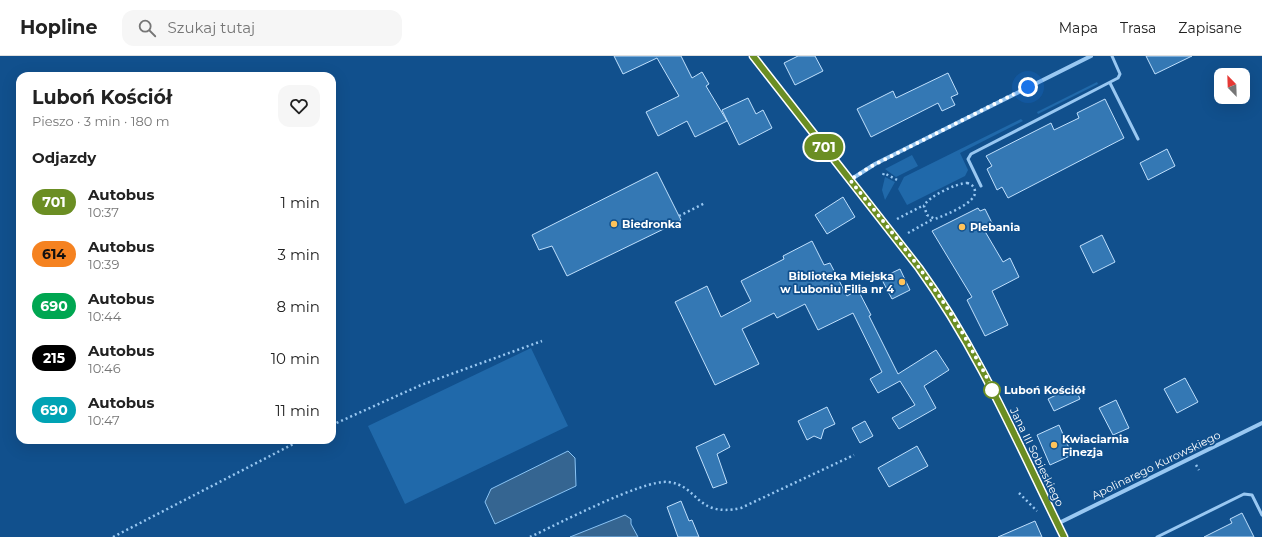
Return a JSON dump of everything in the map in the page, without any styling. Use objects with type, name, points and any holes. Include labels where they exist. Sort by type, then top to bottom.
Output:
[{"type":"street","name":"Jana III Sobieskiego","points":[[753,56],[919,268],[956,323],[989,383],[1064,537]]},
{"type":"street","points":[[850,180],[876,164],[1091,56]]},
{"type":"street","name":"Apolinarego Kurowskiego","points":[[1057,524],[1262,423]]},
{"type":"lane","points":[[981,186],[968,159],[973,152],[1118,78],[1120,74],[1112,56]]},
{"type":"lane","points":[[1110,83],[1138,139]]},
{"type":"lane","points":[[1157,537],[1244,494],[1252,495],[1262,515]]},
{"type":"path","points":[[882,175],[884,172],[899,181]]},
{"type":"path","points":[[897,219],[925,205],[929,199],[960,184],[969,183],[974,187],[974,197],[970,202],[934,218],[908,233]]},
{"type":"path","points":[[678,216],[705,203]]},
{"type":"path","points":[[925,205],[924,209],[927,215],[934,218]]},
{"type":"path","points":[[336,423],[421,385],[542,341]]},
{"type":"path","points":[[113,537],[293,444]]},
{"type":"path","points":[[530,537],[615,498],[657,482],[676,483],[702,504],[709,507],[721,510],[741,508],[854,455]]},
{"type":"path","points":[[1019,492],[1041,515]]},
{"type":"shaded area","points":[[1097,82],[1098,84],[1038,114],[1037,112]]},
{"type":"shaded area","points":[[1021,119],[1023,121],[960,153],[968,170],[965,176],[907,205],[898,189],[904,177]]},
{"type":"shaded area","points":[[912,155],[918,166],[896,177],[885,169]]},
{"type":"shaded area","points":[[885,177],[895,182],[885,200],[882,190]]},
{"type":"shaded area","points":[[531,348],[568,426],[405,504],[368,426]]},
{"type":"shaded area","points":[[568,451],[575,458],[576,486],[495,524],[485,502],[491,489]]},
{"type":"shaded area","points":[[625,515],[631,519],[631,524],[638,537],[570,537]]},
{"type":"building","points":[[614,56],[681,56],[692,78],[702,72],[709,84],[706,86],[727,121],[695,137],[687,121],[658,136],[646,112],[679,96],[657,58],[623,74]]},
{"type":"building","points":[[798,56],[815,56],[823,71],[795,85],[784,63]]},
{"type":"building","points":[[1146,56],[1192,56],[1155,74]]},
{"type":"building","points":[[948,73],[958,94],[951,97],[955,105],[942,111],[938,103],[871,137],[857,109],[893,91],[896,98]]},
{"type":"building","points":[[748,98],[756,114],[763,110],[772,128],[739,145],[722,110]]},
{"type":"building","points":[[1105,99],[1124,138],[1008,198],[1002,187],[997,190],[987,169],[992,166],[986,156],[1051,123],[1054,130],[1079,118],[1077,113]]},
{"type":"building","points":[[1167,149],[1175,166],[1148,180],[1140,163]]},
{"type":"building","name":"Biedronka","points":[[657,172],[681,220],[567,276],[552,246],[539,250],[532,235]]},
{"type":"building","points":[[843,197],[855,217],[827,234],[815,215]]},
{"type":"building","points":[[978,208],[980,211],[985,209],[992,223],[983,228],[1003,262],[1010,258],[1019,277],[992,291],[1008,325],[985,336],[967,300],[972,297],[932,231]]},
{"type":"building","points":[[1102,235],[1115,262],[1093,273],[1080,246]]},
{"type":"building","points":[[812,241],[824,265],[830,263],[847,296],[858,290],[871,315],[869,316],[898,374],[936,350],[949,370],[924,386],[936,408],[899,429],[892,418],[915,405],[900,381],[878,393],[870,379],[882,372],[853,313],[818,330],[805,304],[777,318],[774,313],[742,329],[759,364],[715,385],[675,302],[707,286],[721,317],[751,301],[741,281],[784,259],[783,256]]},
{"type":"building","points":[[900,269],[910,290],[892,299],[881,278]]},
{"type":"building","points":[[1185,378],[1198,402],[1177,413],[1164,389]]},
{"type":"building","points":[[1074,386],[1080,399],[1054,411],[1048,399]]},
{"type":"building","points":[[1116,400],[1129,428],[1113,435],[1099,408]]},
{"type":"building","points":[[827,407],[835,424],[824,429],[821,439],[814,436],[807,440],[798,421]]},
{"type":"building","points":[[865,421],[873,436],[860,443],[852,428]]},
{"type":"building","name":"Kwiaciarnia Finezja","points":[[1059,425],[1072,455],[1050,465],[1037,435]]},
{"type":"building","points":[[724,434],[730,447],[717,454],[727,483],[713,488],[696,447]]},
{"type":"building","points":[[917,446],[928,466],[889,487],[878,468]]},
{"type":"building","points":[[681,501],[689,521],[692,520],[699,537],[678,537],[667,507]]},
{"type":"building","points":[[1242,513],[1254,537],[1204,537],[1232,523],[1230,519]]},
{"type":"building","points":[[1035,521],[1042,537],[998,537]]},
{"type":"bus line","name":"701","points":[[753,56],[940,297],[964,335],[982,369],[1064,537]]},
{"type":"place","name":"Biedronka","points":[[614,224]]},
{"type":"place","name":"Plebania","points":[[962,227]]},
{"type":"place","name":"Biblioteka Miejska w Luboniu Filia nr 4","points":[[902,282]]},
{"type":"place","name":"Luboń Kościół","points":[[992,390]]},
{"type":"place","name":"Kwiaciarnia Finezja","points":[[1054,445]]},
{"type":"route","points":[[992,390],[970,347],[940,297],[850,180],[870,167],[1028,87]]}]
